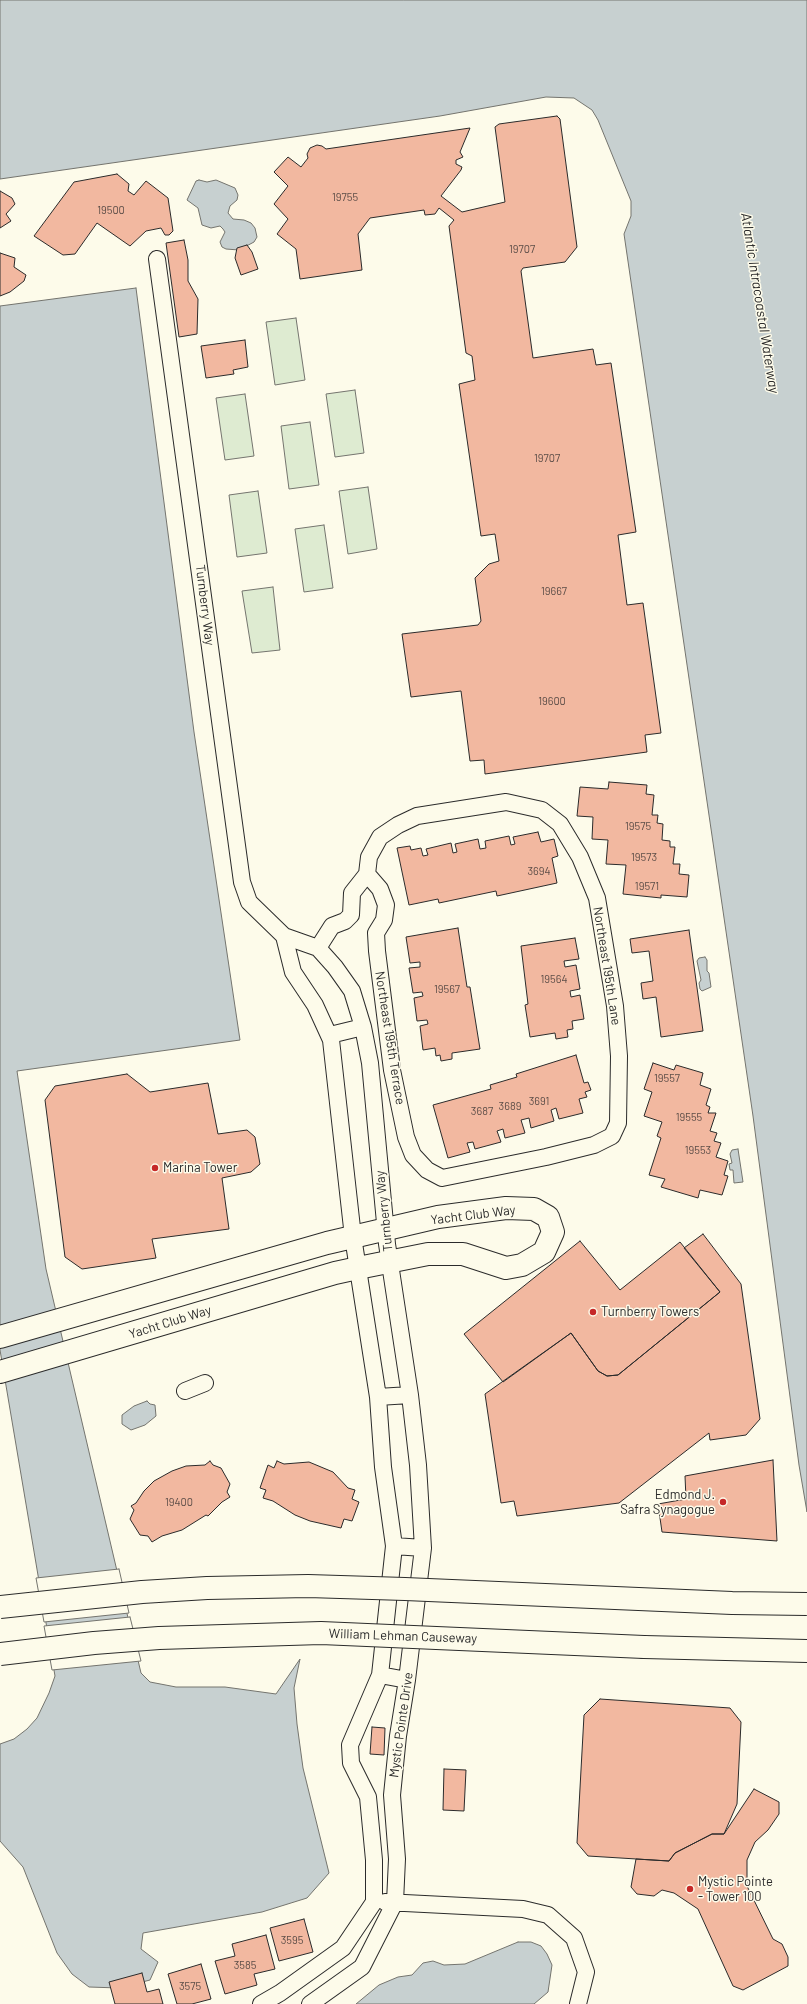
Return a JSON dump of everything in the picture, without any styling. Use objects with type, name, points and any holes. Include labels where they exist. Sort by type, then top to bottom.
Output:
[{"type":"main road","name":"Yacht Club Way","points":[[0,1337],[354,1237],[438,1217],[506,1208],[534,1209],[548,1217],[553,1232],[544,1252],[522,1265],[506,1268],[463,1254],[428,1254],[358,1268],[0,1372]]},
{"type":"main road","points":[[0,1607],[135,1592],[207,1588],[294,1586],[405,1589],[732,1603],[807,1604]]},
{"type":"main road","name":"William Lehman Causeway","points":[[0,1654],[94,1643],[159,1638],[321,1633],[718,1650],[807,1651]]},
{"type":"street","name":"Turnberry Way","points":[[157,259],[242,882],[249,902],[284,936],[318,948],[352,991],[364,1027],[370,1063],[386,1230],[410,1395],[418,1465],[424,1548]]},
{"type":"street","name":"Northeast 195th Lane","points":[[318,948],[332,926],[345,921],[351,915],[352,894],[367,874],[369,857],[380,837],[398,824],[417,816],[506,802],[542,810],[560,824],[580,857],[597,898],[615,1006],[619,1056],[618,1123],[612,1136],[594,1145],[552,1156],[442,1178],[427,1170],[413,1155]]},
{"type":"street","name":"Northeast 195th Terrace","points":[[367,874],[380,889],[386,905],[384,920],[376,933],[377,951],[392,1070],[406,1137],[413,1155]]},
{"type":"street","points":[[261,2004],[280,1993],[343,1948],[374,1902],[374,1860],[368,1797],[351,1763],[350,1745],[380,1675],[394,1546],[383,1468],[378,1397],[358,1268],[330,1035],[315,1005],[292,972],[284,936]]},
{"type":"street","points":[[330,1035],[364,1027]]},
{"type":"street","points":[[185,1390],[205,1383]]},
{"type":"street","points":[[378,1397],[410,1395]]},
{"type":"street","points":[[394,1546],[424,1548]]},
{"type":"street","name":"Mystic Pointe Drive","points":[[310,2004],[362,1967],[395,1902],[397,1859],[392,1795],[398,1736],[407,1680],[424,1548]]},
{"type":"street","points":[[380,1675],[407,1680]]},
{"type":"street","points":[[368,1797],[392,1795]]},
{"type":"street","points":[[374,1902],[523,1909],[548,1915],[574,1938],[586,1972],[578,2004]]},
{"type":"green space","points":[[296,318],[305,380],[275,385],[266,322]]},
{"type":"green space","points":[[355,390],[364,453],[335,457],[326,394]]},
{"type":"green space","points":[[245,394],[254,456],[225,460],[216,398]]},
{"type":"green space","points":[[310,422],[319,485],[289,489],[281,426]]},
{"type":"green space","points":[[368,487],[377,549],[348,554],[339,491]]},
{"type":"green space","points":[[258,491],[267,553],[237,557],[229,495]]},
{"type":"green space","points":[[324,525],[333,588],[304,592],[295,529]]},
{"type":"green space","points":[[273,587],[280,650],[252,653],[242,591]]},
{"type":"water","name":"Atlantic Intracoastal Waterway","points":[[0,0],[807,0],[807,1512],[799,1465],[753,1116],[624,234],[631,216],[631,201],[598,120],[592,110],[574,98],[546,97],[440,116],[0,179]]},
{"type":"water","points":[[199,180],[207,182],[216,180],[235,188],[238,195],[237,200],[230,206],[228,213],[233,219],[244,220],[251,223],[255,228],[257,237],[254,242],[239,250],[226,249],[222,247],[220,242],[225,232],[220,226],[211,228],[202,225],[198,208],[187,200],[196,181]]},
{"type":"water","points":[[136,288],[194,732],[240,1040],[17,1071],[46,1269],[141,1673],[150,1682],[176,1687],[225,1687],[276,1694],[300,1659],[294,1688],[297,1724],[303,1768],[329,1873],[307,1898],[262,1912],[143,1933],[141,1949],[158,1962],[150,1980],[119,1988],[89,1987],[72,1974],[57,1953],[23,1867],[0,1841],[0,1744],[14,1739],[27,1729],[37,1718],[55,1676],[0,1350],[0,306]]},
{"type":"water","points":[[705,957],[707,960],[707,971],[709,973],[711,987],[702,991],[699,983],[701,980],[697,961],[699,958]]},
{"type":"water","points":[[738,1149],[743,1182],[734,1183],[733,1170],[730,1170],[729,1164],[732,1163],[730,1154],[732,1150]]},
{"type":"water","points":[[147,1401],[150,1404],[155,1405],[156,1416],[145,1425],[131,1430],[122,1424],[122,1415],[134,1406]]},
{"type":"water","points":[[518,1942],[531,1942],[541,1946],[552,1965],[548,1992],[534,2004],[356,2004],[379,1985],[398,1977],[412,1975],[423,1963],[433,1961],[444,1965],[465,1964]]},
{"type":"pier","points":[[119,1569],[129,1613],[44,1622],[36,1578]]},
{"type":"pier","points":[[130,1617],[141,1661],[52,1670],[44,1626]]},
{"type":"building","points":[[557,116],[560,119],[577,247],[565,262],[523,268],[521,271],[533,358],[593,349],[596,365],[611,363],[636,532],[618,535],[627,605],[643,603],[661,733],[645,735],[647,752],[485,774],[484,760],[470,761],[461,691],[411,697],[402,634],[478,625],[481,621],[475,578],[489,564],[499,561],[495,534],[481,536],[459,384],[475,380],[472,356],[466,353],[449,226],[454,220],[439,208],[435,214],[425,215],[424,210],[370,218],[358,234],[362,270],[300,279],[296,249],[277,234],[288,219],[274,204],[288,186],[274,172],[288,157],[301,167],[308,158],[307,154],[310,148],[317,145],[326,149],[470,128],[460,152],[463,157],[456,160],[456,164],[462,167],[461,170],[441,196],[462,212],[505,202],[495,127],[499,124]]},
{"type":"building","points":[[117,174],[129,184],[128,191],[134,195],[146,181],[168,198],[173,231],[169,235],[165,235],[161,228],[146,231],[130,246],[97,223],[75,254],[63,255],[34,236],[74,182]]},
{"type":"building","points":[[0,191],[12,198],[15,204],[6,214],[11,221],[0,228]]},
{"type":"building","points":[[184,240],[188,260],[188,281],[198,299],[197,334],[179,337],[166,243]]},
{"type":"building","points":[[247,245],[252,252],[258,269],[241,275],[235,258],[237,248]]},
{"type":"building","points":[[0,253],[15,258],[14,267],[26,275],[24,281],[10,292],[0,296]]},
{"type":"building","points":[[245,340],[248,367],[233,370],[234,374],[206,378],[201,346]]},
{"type":"building","points":[[609,782],[647,785],[646,794],[654,795],[652,815],[658,815],[657,823],[663,824],[662,840],[670,841],[670,847],[675,847],[673,864],[680,864],[679,874],[689,875],[687,897],[661,895],[661,898],[623,894],[626,865],[606,864],[608,840],[592,839],[593,817],[577,816],[580,787],[608,789]]},
{"type":"building","points":[[538,832],[541,842],[554,839],[558,856],[552,858],[557,883],[497,896],[496,891],[439,903],[438,899],[409,905],[397,848],[410,846],[411,850],[421,848],[423,856],[428,855],[426,849],[451,843],[453,853],[457,852],[455,844],[478,839],[480,849],[486,848],[485,841],[509,836],[511,845],[515,844],[513,837]]},
{"type":"building","points":[[458,928],[467,987],[470,987],[480,1049],[452,1053],[452,1059],[441,1061],[440,1055],[436,1056],[435,1048],[423,1050],[420,1026],[428,1024],[427,1020],[417,1021],[414,998],[423,996],[422,992],[413,993],[409,968],[420,967],[420,962],[410,963],[406,937]]},
{"type":"building","points":[[689,930],[703,1031],[661,1037],[656,997],[643,999],[641,983],[653,981],[649,951],[632,953],[630,939]]},
{"type":"building","points":[[575,938],[579,959],[564,961],[565,967],[576,965],[580,989],[570,991],[571,997],[580,995],[584,1019],[572,1021],[573,1029],[567,1030],[568,1037],[556,1039],[555,1033],[530,1037],[525,1005],[528,1004],[521,946]]},
{"type":"building","points":[[576,1055],[584,1083],[588,1082],[591,1090],[585,1092],[587,1097],[579,1099],[583,1113],[559,1119],[556,1108],[551,1110],[554,1121],[531,1128],[529,1118],[521,1120],[525,1133],[505,1138],[503,1129],[497,1131],[501,1142],[475,1149],[473,1142],[467,1143],[470,1152],[448,1158],[433,1105],[491,1089],[490,1085],[517,1077],[516,1074]]},
{"type":"building","points":[[653,1063],[674,1070],[676,1065],[703,1073],[700,1085],[711,1089],[706,1105],[710,1107],[708,1113],[716,1113],[710,1131],[717,1133],[714,1141],[721,1143],[716,1157],[728,1161],[724,1175],[728,1176],[722,1195],[700,1190],[698,1198],[661,1187],[665,1179],[649,1175],[661,1138],[657,1136],[662,1122],[644,1116],[652,1092],[644,1089]]},
{"type":"building","name":"Marina Tower","points":[[127,1074],[150,1092],[208,1083],[218,1134],[247,1130],[255,1137],[260,1164],[251,1172],[222,1178],[229,1229],[152,1239],[156,1258],[82,1269],[65,1257],[45,1100],[55,1086]]},
{"type":"building","points":[[703,1234],[741,1284],[760,1419],[746,1435],[710,1440],[709,1433],[619,1503],[517,1516],[514,1501],[501,1503],[485,1394],[571,1333],[598,1371],[607,1376],[618,1375],[720,1292],[684,1248]]},
{"type":"building","name":"Turnberry Towers","points":[[580,1241],[620,1290],[680,1242],[720,1292],[618,1375],[607,1376],[598,1371],[571,1333],[503,1382],[464,1334]]},
{"type":"building","name":"Edmond J. Safra Synagogue","points":[[773,1460],[777,1541],[662,1532],[658,1504],[686,1499],[685,1476]]},
{"type":"building","points":[[210,1461],[213,1465],[221,1468],[230,1484],[227,1492],[230,1497],[222,1502],[208,1516],[206,1515],[182,1530],[162,1536],[152,1542],[148,1536],[140,1535],[130,1519],[134,1510],[131,1506],[136,1503],[144,1491],[154,1481],[172,1471],[186,1466],[205,1465]]},
{"type":"building","points":[[277,1461],[284,1464],[309,1462],[333,1472],[348,1488],[355,1490],[352,1499],[359,1502],[352,1521],[344,1519],[341,1528],[310,1521],[295,1515],[273,1501],[263,1498],[266,1490],[260,1488],[268,1465],[274,1468]]},
{"type":"building","points":[[600,1699],[730,1708],[741,1722],[737,1804],[724,1834],[712,1834],[675,1853],[669,1861],[588,1856],[577,1843],[584,1715]]},
{"type":"building","points":[[372,1727],[385,1728],[384,1755],[370,1754]]},
{"type":"building","points":[[444,1769],[466,1770],[464,1811],[443,1810]]},
{"type":"building","name":"Mystic Pointe - Tower 100","points":[[754,1789],[779,1802],[779,1814],[768,1830],[755,1842],[747,1860],[747,1886],[773,1939],[782,1944],[788,1957],[788,1966],[743,1990],[733,1986],[698,1909],[674,1893],[662,1890],[654,1896],[637,1894],[631,1887],[636,1859],[669,1861],[675,1853],[712,1834],[724,1834]]},
{"type":"building","points":[[304,1919],[313,1952],[279,1961],[270,1928]]},
{"type":"building","points":[[266,1935],[275,1969],[254,1974],[257,1985],[225,1994],[215,1961],[235,1956],[232,1944]]},
{"type":"building","points":[[201,1964],[211,1999],[192,2004],[177,2004],[168,1974]]},
{"type":"building","points":[[142,1973],[147,1992],[159,1989],[163,2004],[115,2004],[109,1982]]},
{"type":"place","name":"Marina Tower","points":[[155,1168]]},
{"type":"place","name":"Turnberry Towers","points":[[593,1312]]},
{"type":"place","name":"Edmond J. Safra Synagogue","points":[[723,1502]]},
{"type":"place","name":"Mystic Pointe - Tower 100","points":[[690,1889]]}]
